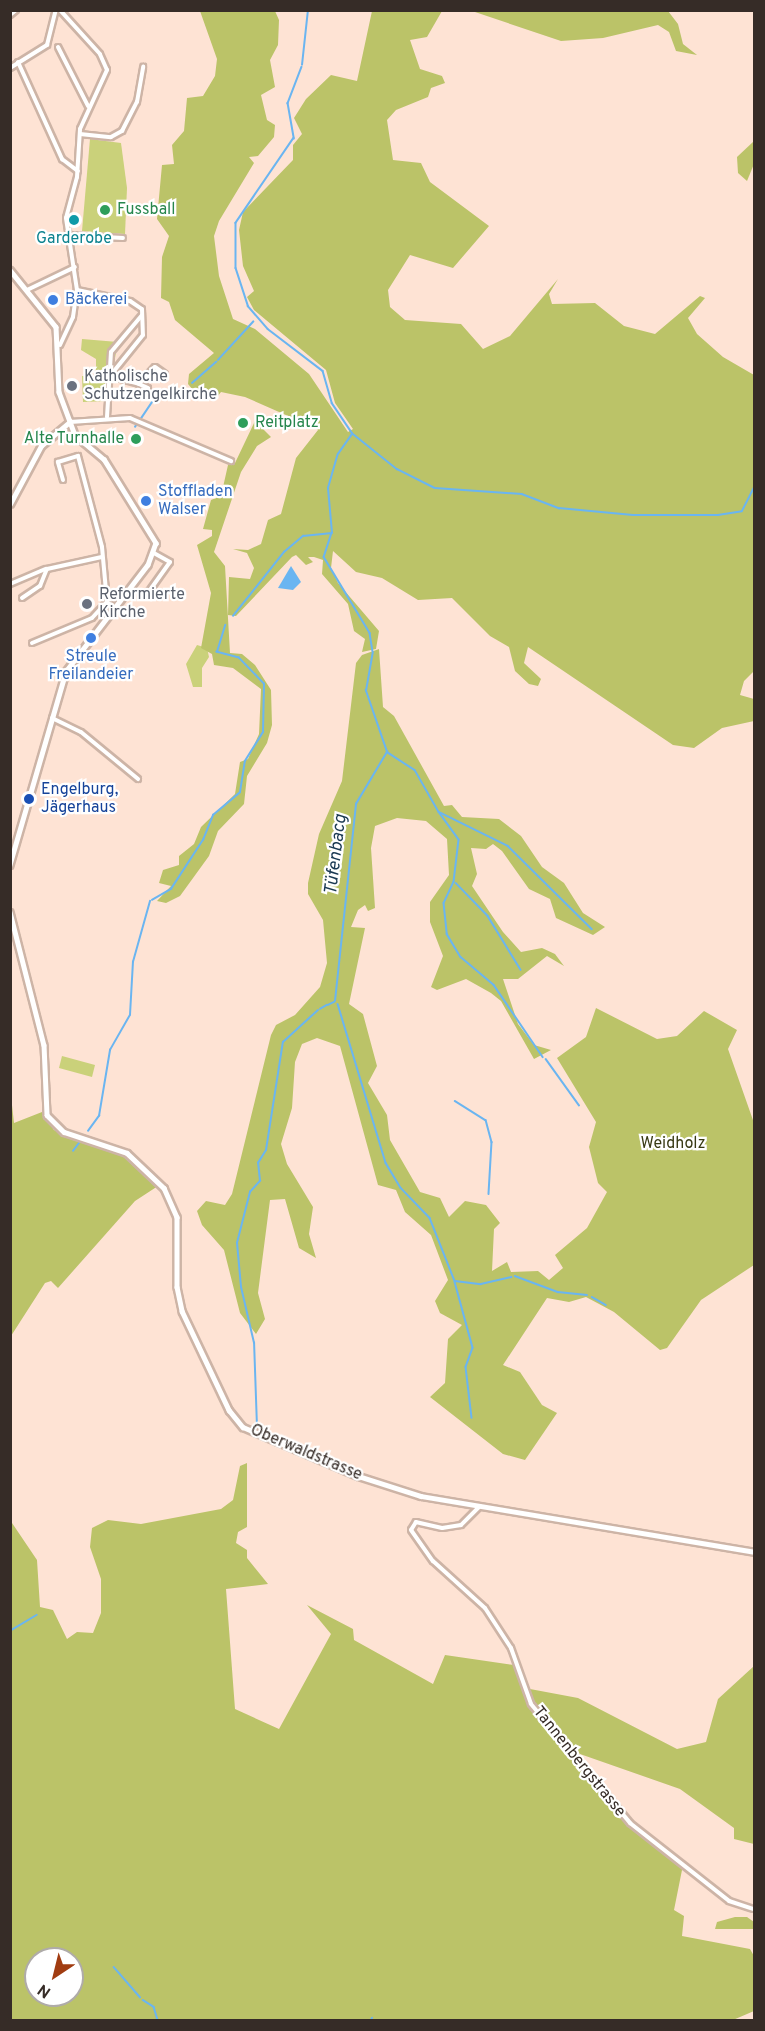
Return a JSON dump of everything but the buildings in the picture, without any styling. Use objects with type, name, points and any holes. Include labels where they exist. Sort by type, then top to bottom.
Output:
[{"type":"street","points":[[10,15],[16,10]]},
{"type":"street","points":[[10,68],[47,45],[58,10],[66,16],[106,66],[88,106],[80,134],[78,171],[66,218],[77,290],[72,317],[60,345]]},
{"type":"street","points":[[66,16],[71,10]]},
{"type":"street","points":[[58,47],[88,106]]},
{"type":"street","points":[[18,62],[62,159],[78,171]]},
{"type":"street","points":[[80,134],[111,137],[122,131],[137,102],[143,67]]},
{"type":"street","points":[[68,235],[123,238]]},
{"type":"street","points":[[27,290],[75,267]]},
{"type":"street","points":[[10,270],[54,321],[60,345],[59,392],[78,440],[100,455],[155,538],[154,553],[77,653],[63,681],[10,865]]},
{"type":"street","points":[[77,290],[136,303],[142,315],[143,335],[110,376]]},
{"type":"street","points":[[107,417],[112,350],[142,315]]},
{"type":"street","points":[[139,384],[155,368],[165,374]]},
{"type":"street","points":[[110,376],[148,388]]},
{"type":"street","points":[[10,504],[41,446],[70,422],[107,417],[130,418],[231,461]]},
{"type":"street","points":[[63,480],[58,462],[78,456],[102,557],[107,602],[113,608]]},
{"type":"street","points":[[145,597],[170,562],[154,553]]},
{"type":"street","points":[[10,584],[47,569],[102,557]]},
{"type":"street","points":[[22,598],[40,586],[47,569]]},
{"type":"street","points":[[32,644],[92,618],[107,602]]},
{"type":"street","points":[[52,718],[81,732],[138,779]]},
{"type":"street","name":"Oberwaldstrasse","points":[[10,912],[44,1045],[47,1114],[64,1132],[107,1144],[136,1159],[164,1188],[177,1217],[177,1287],[182,1311],[234,1418],[261,1438],[376,1482],[480,1506],[754,1552]]},
{"type":"street","name":"Tannenbergstrasse","points":[[480,1506],[461,1525],[442,1528],[416,1522],[411,1530],[433,1561],[485,1608],[511,1648],[531,1704],[630,1823],[729,1901],[754,1909]]},
{"type":"green space","points":[[200,11],[275,11],[279,20],[278,45],[270,60],[275,87],[261,95],[267,120],[275,125],[274,137],[258,156],[249,157],[254,163],[219,221],[214,236],[219,276],[233,319],[255,329],[309,374],[348,432],[353,429],[335,403],[326,370],[254,310],[247,297],[254,291],[243,266],[239,230],[243,212],[293,160],[293,145],[302,134],[294,118],[306,99],[331,75],[357,81],[372,11],[442,11],[427,37],[410,40],[420,69],[442,76],[445,83],[431,88],[428,97],[396,110],[387,120],[393,160],[421,163],[430,182],[489,226],[453,268],[410,255],[388,290],[390,307],[405,320],[461,324],[483,349],[510,336],[558,279],[549,294],[552,304],[595,303],[624,326],[655,334],[700,296],[705,298],[688,318],[697,334],[723,357],[754,375],[754,671],[744,681],[740,695],[754,699],[754,721],[722,728],[694,748],[673,745],[528,647],[524,663],[541,679],[538,686],[529,684],[515,671],[509,647],[490,636],[452,598],[418,600],[382,578],[356,572],[333,551],[331,568],[338,583],[379,631],[376,649],[362,652],[365,639],[354,631],[348,604],[322,574],[323,560],[314,557],[308,557],[313,562],[306,565],[296,555],[292,557],[236,616],[228,615],[229,577],[250,579],[254,568],[247,553],[233,549],[248,550],[261,544],[268,520],[281,514],[296,458],[318,430],[308,417],[295,419],[245,397],[221,392],[214,401],[198,396],[188,384],[189,374],[214,353],[175,320],[169,302],[161,298],[162,257],[169,236],[157,219],[162,165],[174,164],[172,145],[184,131],[187,98],[203,96],[215,76],[217,59]]},
{"type":"green space","points":[[472,11],[668,11],[678,24],[683,44],[697,55],[676,51],[669,32],[658,25],[603,38],[561,41]]},
{"type":"green space","name":"Fussball","points":[[90,139],[121,143],[127,188],[125,234],[82,231]]},
{"type":"green space","points":[[754,141],[754,164],[747,181],[738,173],[737,157]]},
{"type":"green space","points":[[82,339],[118,342],[107,401],[83,402],[82,376],[95,377],[96,359],[81,350]]},
{"type":"green space","points":[[255,421],[271,437],[257,446],[241,472],[214,552],[225,566],[230,653],[242,654],[255,665],[271,690],[272,725],[267,743],[247,776],[244,804],[218,831],[209,856],[180,896],[166,903],[157,901],[171,886],[159,883],[163,870],[179,865],[179,856],[194,844],[201,827],[235,794],[240,762],[248,759],[259,734],[261,689],[233,668],[214,665],[212,654],[201,648],[211,593],[197,545],[212,536],[212,530],[203,529],[211,500],[221,496],[228,465],[235,463]]},
{"type":"green space","points":[[197,645],[207,648],[209,657],[202,668],[202,687],[193,687],[186,664]]},
{"type":"green space","name":"Weidholz","points":[[379,649],[383,707],[394,716],[444,806],[452,805],[462,817],[499,819],[521,836],[542,867],[564,883],[583,913],[605,927],[593,935],[556,918],[550,899],[529,889],[502,851],[493,844],[486,849],[471,848],[477,874],[472,886],[503,932],[521,952],[542,948],[555,954],[564,966],[547,956],[518,979],[503,979],[518,1024],[534,1045],[551,1050],[534,1059],[501,1001],[491,993],[466,979],[437,990],[431,987],[443,956],[430,922],[430,902],[449,875],[447,839],[426,821],[397,818],[375,826],[371,848],[375,908],[368,911],[365,905],[358,910],[351,927],[365,928],[349,1004],[363,1014],[377,1066],[368,1083],[387,1115],[390,1140],[420,1192],[440,1198],[449,1217],[465,1201],[486,1205],[500,1223],[494,1229],[492,1271],[507,1262],[511,1272],[538,1271],[549,1280],[563,1268],[555,1255],[587,1228],[607,1192],[598,1183],[589,1147],[596,1122],[557,1058],[586,1037],[596,1008],[657,1039],[677,1036],[704,1011],[737,1030],[728,1049],[754,1123],[754,1265],[701,1300],[667,1348],[660,1350],[614,1312],[586,1297],[569,1302],[547,1298],[503,1365],[520,1372],[542,1405],[557,1413],[525,1460],[503,1454],[430,1397],[445,1383],[448,1339],[462,1325],[440,1313],[435,1301],[448,1280],[431,1235],[405,1212],[396,1190],[378,1185],[340,1046],[317,1038],[302,1044],[295,1062],[292,1108],[281,1144],[287,1164],[313,1207],[309,1234],[316,1258],[299,1248],[285,1199],[270,1200],[258,1293],[265,1319],[256,1334],[240,1313],[224,1250],[202,1225],[197,1211],[206,1201],[225,1205],[232,1194],[271,1035],[276,1025],[295,1015],[320,987],[327,963],[323,920],[308,894],[308,883],[319,834],[342,781],[356,663],[362,655]]},
{"type":"green space","points":[[62,1056],[95,1065],[92,1077],[59,1068]]},
{"type":"green space","points":[[10,1087],[14,1123],[42,1112],[54,1130],[125,1157],[158,1186],[135,1201],[58,1288],[51,1281],[45,1283],[11,1336]]},
{"type":"green space","points":[[247,1463],[247,1527],[238,1532],[236,1543],[247,1550],[247,1558],[268,1584],[226,1589],[235,1709],[279,1729],[331,1634],[307,1605],[353,1629],[354,1640],[433,1684],[445,1655],[514,1665],[529,1704],[614,1809],[683,1865],[674,1910],[684,1916],[682,1936],[750,1949],[754,1956],[754,2011],[733,2020],[11,2020],[10,1520],[37,1560],[40,1607],[53,1610],[67,1639],[77,1632],[93,1633],[101,1613],[101,1579],[90,1547],[92,1528],[108,1520],[141,1524],[221,1509],[233,1500],[240,1466]]},
{"type":"green space","points":[[754,1666],[754,1844],[734,1839],[734,1828],[680,1789],[580,1754],[539,1712],[528,1693],[530,1689],[578,1698],[677,1749],[706,1742],[718,1699]]},
{"type":"green space","points":[[735,1917],[747,1917],[754,1922],[754,1929],[715,1929],[717,1922]]},
{"type":"water","points":[[291,566],[301,582],[293,590],[278,588]]},
{"type":"waterway","points":[[302,65],[308,10]]},
{"type":"waterway","points":[[302,67],[288,103],[294,138],[236,223],[236,268],[248,306],[268,329],[323,371],[332,403],[352,433],[397,469],[435,488],[522,494],[559,508],[633,515],[718,515],[742,511],[754,487]]},
{"type":"waterway","points":[[218,360],[253,322]]},
{"type":"waterway","points":[[192,383],[216,362]]},
{"type":"waterway","points":[[140,420],[156,396]]},
{"type":"waterway","points":[[233,616],[284,552],[303,536],[332,533],[328,488],[338,454],[352,434]]},
{"type":"waterway","points":[[332,533],[324,557],[370,633],[373,651]]},
{"type":"waterway","points":[[152,900],[171,889],[203,840],[213,815],[240,792],[245,761],[263,732],[264,684],[239,658],[217,652],[225,625]]},
{"type":"waterway","name":"Tüfenbacg","points":[[335,1001],[356,804],[387,752],[366,691],[373,653]]},
{"type":"waterway","points":[[387,752],[415,770],[439,812],[508,846],[592,929]]},
{"type":"waterway","points":[[439,812],[459,840],[454,882],[444,903],[447,934],[461,957],[494,985],[543,1057]]},
{"type":"waterway","points":[[456,883],[488,916],[521,970]]},
{"type":"waterway","points":[[88,1131],[99,1116],[110,1050],[130,1015],[133,962],[150,901]]},
{"type":"waterway","points":[[328,1005],[334,1002]]},
{"type":"waterway","points":[[338,1004],[386,1163],[401,1188],[430,1218],[455,1281],[481,1284],[511,1277]]},
{"type":"waterway","points":[[320,1009],[327,1005]]},
{"type":"waterway","points":[[257,1427],[254,1343],[241,1287],[237,1243],[250,1192],[260,1181],[258,1163],[266,1150],[283,1042],[318,1010]]},
{"type":"waterway","points":[[546,1059],[579,1105]]},
{"type":"waterway","points":[[455,1101],[486,1120],[492,1142],[489,1194]]},
{"type":"waterway","points":[[73,1151],[79,1143]]},
{"type":"waterway","points":[[515,1276],[558,1292],[587,1295]]},
{"type":"waterway","points":[[455,1282],[473,1348],[466,1367],[472,1418]]},
{"type":"waterway","points":[[592,1297],[606,1305]]},
{"type":"waterway","points":[[10,1631],[37,1615]]},
{"type":"waterway","points":[[114,1967],[140,1997]]},
{"type":"waterway","points":[[143,2000],[154,2007],[158,2020]]},
{"type":"place","name":"Fussball","points":[[105,210]]},
{"type":"place","name":"Garderobe","points":[[74,220]]},
{"type":"place","name":"Bäckerei","points":[[53,300]]},
{"type":"place","name":"Katholische Schutzengelkirche","points":[[72,386]]},
{"type":"place","name":"Reitplatz","points":[[243,423]]},
{"type":"place","name":"Alte Turnhalle","points":[[136,439]]},
{"type":"place","name":"Stoffladen Walser","points":[[146,501]]},
{"type":"place","name":"Reformierte Kirche","points":[[87,604]]},
{"type":"place","name":"Streule Freilandeier","points":[[91,638]]},
{"type":"place","name":"Engelburg, Jägerhaus","points":[[29,799]]}]
